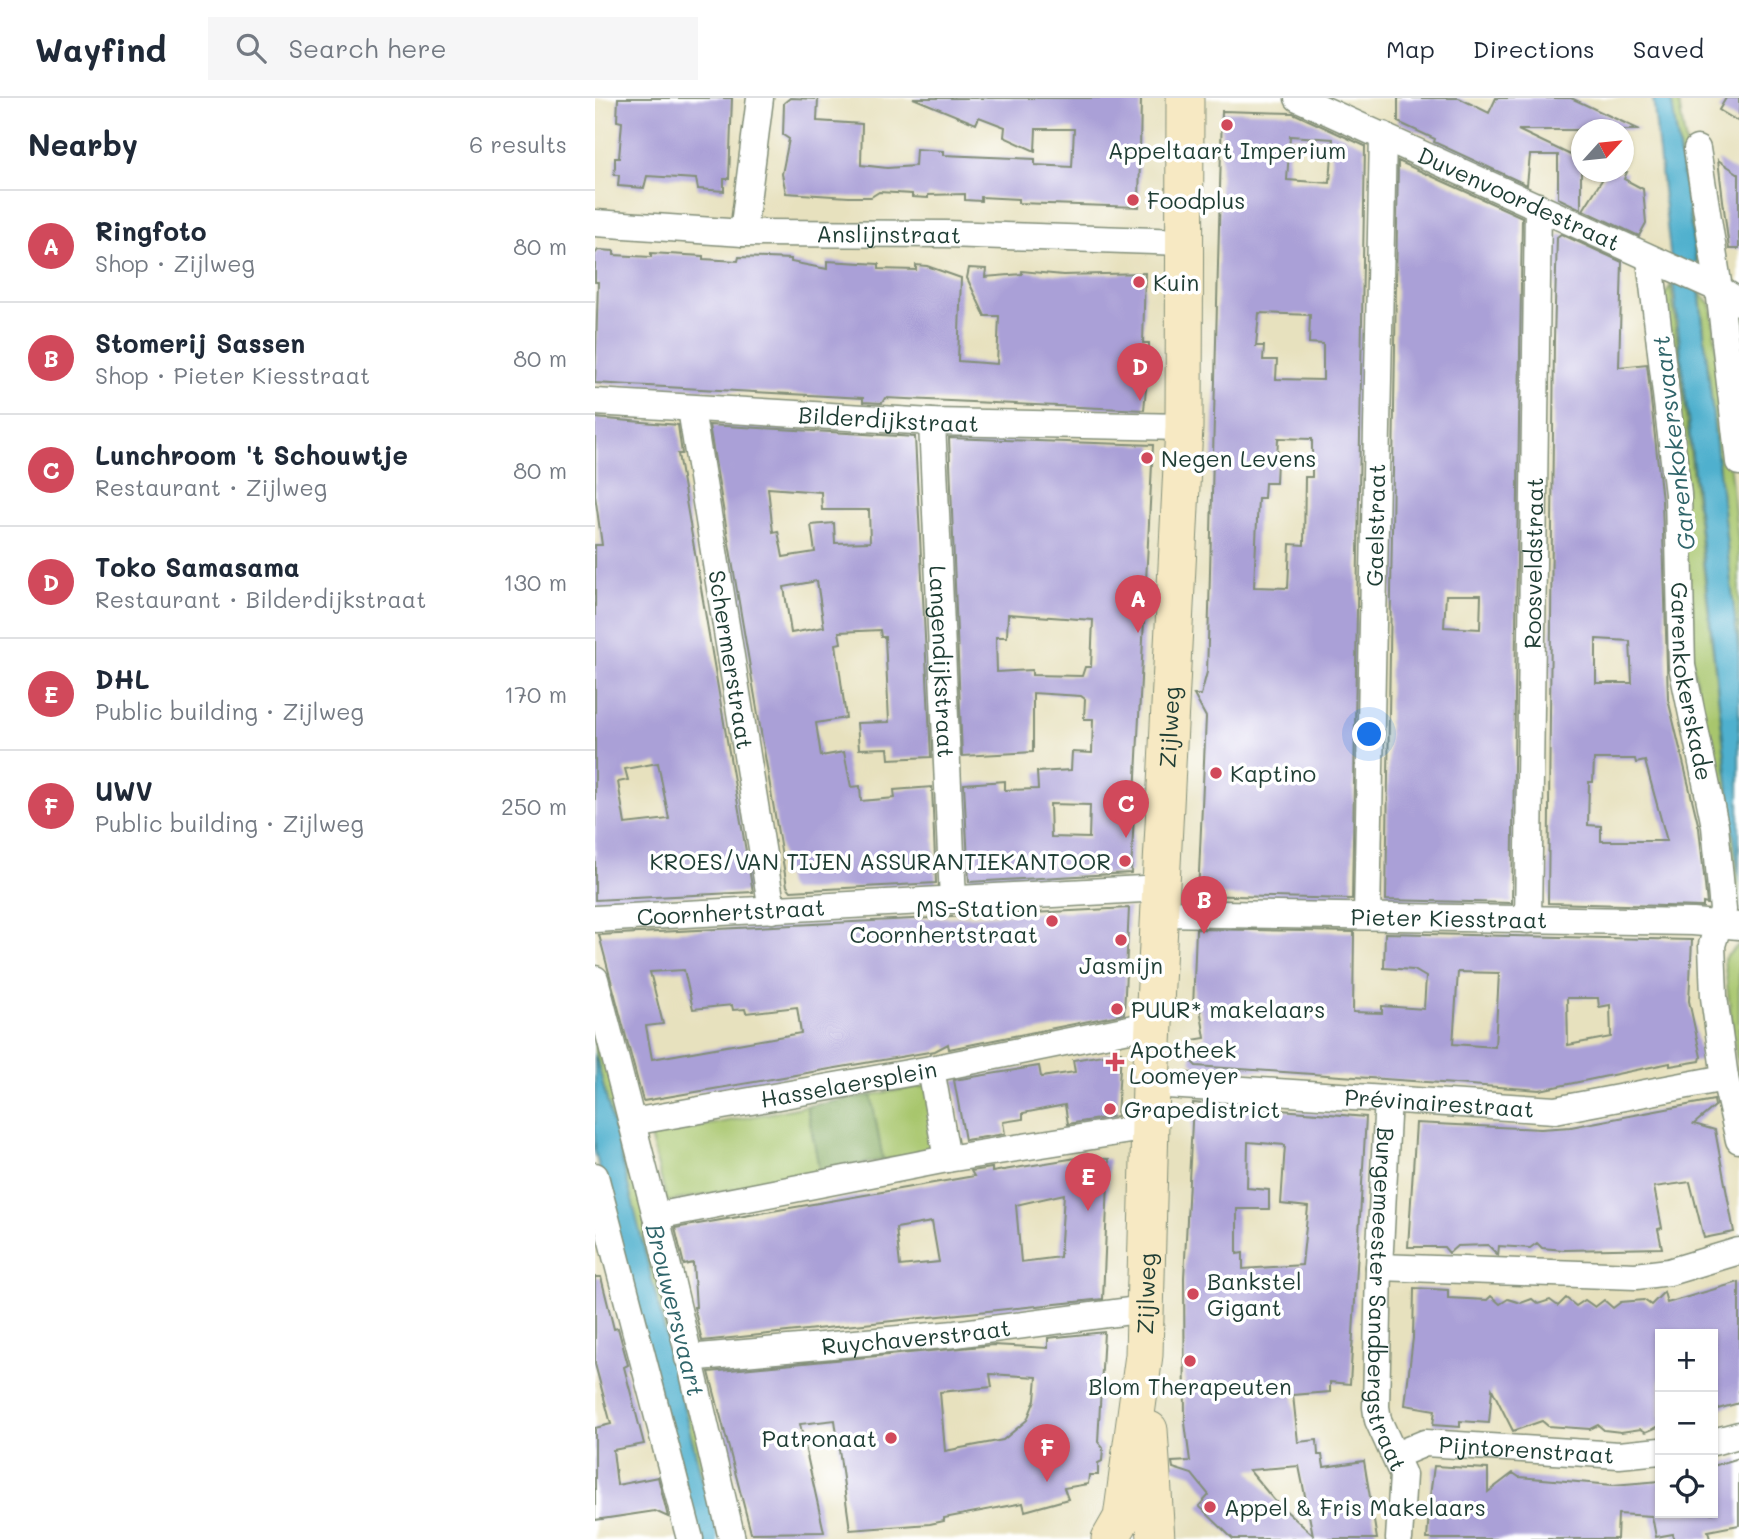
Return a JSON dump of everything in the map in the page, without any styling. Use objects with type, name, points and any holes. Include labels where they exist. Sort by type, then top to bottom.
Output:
[{"type":"main road","name":"Zijlweg","points":[[1156,1539],[1144,1356],[1149,1127],[1184,427],[1185,98]]},
{"type":"main road","name":"Zijlweg","points":[[1114,1538],[1122,1518],[1144,1356]]},
{"type":"street","points":[[743,233],[760,98]]},
{"type":"street","name":"Duvenvoordestraat","points":[[1298,98],[1719,290]]},
{"type":"street","name":"Gaelstraat","points":[[1367,915],[1383,135]]},
{"type":"street","points":[[1697,149],[1719,290],[1739,462]]},
{"type":"street","name":"Roosveldstraat","points":[[1528,920],[1538,206]]},
{"type":"street","name":"Anslijnstraat","points":[[595,223],[743,233],[946,234],[1183,242]]},
{"type":"street","name":"Garenkokerskade","points":[[1659,264],[1678,494],[1682,666],[1715,826],[1723,910],[1730,925],[1712,945],[1714,997],[1725,1078],[1739,1140]]},
{"type":"street","name":"Bilderdijkstraat","points":[[595,402],[932,422],[1184,427]]},
{"type":"street","name":"Schermerstraat","points":[[691,409],[772,910]]},
{"type":"street","name":"Langendijkstraat","points":[[932,422],[953,900]]},
{"type":"street","name":"Coornhertstraat","points":[[595,919],[953,900],[1161,901]]},
{"type":"street","name":"Pieter Kiesstraat","points":[[1161,901],[1367,915],[1730,925]]},
{"type":"street","points":[[595,979],[656,1216],[732,1539]]},
{"type":"street","points":[[932,1069],[1134,1028],[1154,1027]]},
{"type":"street","name":"Hasselaersplein","points":[[632,1122],[932,1069],[947,1159]]},
{"type":"street","name":"Prévinairestraat","points":[[1151,1084],[1555,1110],[1725,1078]]},
{"type":"street","name":"Burgemeester Sandbergstraat","points":[[1388,1098],[1378,1267],[1376,1407],[1378,1420],[1403,1475],[1399,1539]]},
{"type":"street","points":[[656,1216],[947,1159],[1149,1127]]},
{"type":"street","points":[[595,1176],[690,1539]]},
{"type":"street","points":[[1378,1267],[1636,1276],[1669,1272],[1739,1251]]},
{"type":"street","name":"Ruychaverstraat","points":[[688,1358],[955,1334],[1145,1309]]},
{"type":"street","points":[[1718,1441],[1739,1435]]},
{"type":"street","name":"Pijntorenstraat","points":[[1396,1455],[1425,1443],[1619,1455],[1655,1451]]},
{"type":"green space","points":[[1671,98],[1678,98],[1705,258],[1698,262]]},
{"type":"green space","points":[[1671,285],[1739,882],[1739,909],[1734,909],[1692,657],[1664,297]]},
{"type":"green space","points":[[1700,292],[1711,304],[1739,548],[1739,656]]},
{"type":"green space","points":[[1739,944],[1739,1082],[1724,959]]},
{"type":"green space","points":[[595,1003],[710,1480],[702,1480],[595,1053]]},
{"type":"green space","points":[[928,1085],[939,1151],[883,1160],[871,1095]]},
{"type":"green space","points":[[871,1095],[883,1160],[820,1173],[807,1106]]},
{"type":"green space","points":[[807,1106],[820,1173],[667,1202],[650,1136]]},
{"type":"water","points":[[1653,98],[1671,98],[1696,262],[1739,656],[1739,882]]},
{"type":"water","points":[[595,1053],[717,1534],[698,1535],[595,1152]]},
{"type":"building","points":[[618,98],[732,98],[729,179],[724,179],[724,191],[698,189],[696,179],[647,176],[644,188],[618,186],[619,175],[614,175],[615,158],[619,158],[622,122],[617,121]]},
{"type":"building","points":[[790,98],[818,99],[817,121],[862,124],[861,165],[887,168],[915,166],[916,149],[943,151],[943,155],[1035,159],[1035,165],[1072,167],[1074,129],[1036,129],[1035,151],[1004,137],[1005,127],[979,117],[976,124],[913,98],[1141,98],[1139,207],[1018,203],[1018,199],[981,197],[981,201],[965,200],[965,194],[928,195],[928,198],[879,192],[871,197],[786,193],[782,174],[789,139],[783,135],[784,103]]},
{"type":"building","points":[[1398,98],[1459,98],[1489,113],[1496,98],[1571,98],[1616,119],[1571,119],[1571,130],[1518,130],[1571,155],[1571,182],[1581,182],[1581,209],[1558,198],[1558,155],[1530,155],[1527,185],[1434,142],[1435,139],[1398,122]]},
{"type":"building","points":[[1726,98],[1739,98],[1739,122],[1719,110]]},
{"type":"building","points":[[1222,111],[1293,113],[1365,146],[1352,899],[1198,895],[1206,717],[1194,695],[1201,695],[1207,672]],"holes":[[[1290,136],[1333,139],[1330,183],[1287,180]],[[1259,313],[1310,315],[1309,343],[1323,344],[1323,380],[1276,379],[1277,360],[1263,360],[1264,346],[1256,346]],[[1278,438],[1312,439],[1312,477],[1305,477],[1304,545],[1290,544],[1288,588],[1254,587],[1258,498],[1264,498],[1265,483],[1276,483]]]},
{"type":"building","points":[[1718,160],[1739,174],[1739,249],[1729,249]]},
{"type":"building","points":[[1398,161],[1522,217],[1512,903],[1386,900]],"holes":[[[1446,595],[1481,595],[1480,629],[1444,627]]]},
{"type":"building","points":[[1601,182],[1630,182],[1643,189],[1646,223],[1639,236],[1583,210]]},
{"type":"building","points":[[1561,234],[1622,262],[1619,367],[1647,364],[1662,501],[1668,699],[1699,828],[1707,904],[1703,903],[1703,907],[1548,903],[1557,237]],"holes":[[[1596,639],[1630,641],[1632,683],[1596,683]],[[1594,759],[1635,759],[1636,763],[1645,761],[1667,841],[1601,841],[1601,826],[1588,825],[1589,782],[1593,782]]]},
{"type":"building","points":[[598,250],[614,251],[614,255],[651,257],[651,253],[738,261],[739,257],[791,259],[791,262],[827,269],[827,261],[879,264],[879,269],[916,270],[916,265],[927,266],[961,278],[958,361],[997,364],[999,316],[985,316],[967,278],[969,268],[986,269],[985,277],[1022,274],[1022,271],[1063,275],[1145,273],[1143,343],[1149,343],[1153,364],[1148,367],[1144,410],[885,398],[882,403],[863,402],[863,398],[595,383],[598,282],[595,282],[595,254]]},
{"type":"building","points":[[595,418],[678,425],[682,454],[678,454],[753,892],[595,900],[595,545],[602,545],[595,495]],"holes":[[[658,763],[669,819],[625,824],[618,782],[628,780],[625,769]]]},
{"type":"building","points":[[709,425],[915,437],[931,757],[889,759],[888,748],[859,749],[857,723],[889,722],[885,637],[881,637],[880,630],[839,632],[841,643],[836,644],[846,718],[816,723],[821,756],[844,752],[851,787],[860,786],[861,801],[895,798],[894,790],[932,787],[936,883],[791,891],[787,886]],"holes":[[[768,488],[821,492],[822,510],[869,510],[870,542],[835,543],[834,523],[811,525],[815,552],[783,557],[778,531],[773,532]],[[817,581],[824,627],[791,633],[784,587]]]},
{"type":"building","points":[[949,438],[1153,445],[1131,873],[969,882],[964,784],[1005,781],[1005,790],[1038,789],[1037,772],[1071,770],[1072,752],[1092,753],[1093,719],[1084,719],[1085,699],[1081,696],[1033,693],[1033,752],[962,756]],"holes":[[[1008,614],[1093,620],[1091,667],[1085,667],[1082,676],[1032,675],[1032,670],[997,672],[996,637],[1007,637]],[[1050,804],[1090,805],[1089,838],[1051,837]]]},
{"type":"building","points":[[1129,908],[1124,1014],[949,1049],[948,1044],[935,1051],[643,1101],[599,935]],"holes":[[[684,970],[693,1009],[732,1005],[733,1010],[745,1009],[746,1013],[797,1007],[801,1033],[652,1059],[646,1026],[663,1024],[650,972]]]},
{"type":"building","points":[[1196,929],[1354,932],[1353,1012],[1382,1013],[1382,1006],[1424,1009],[1426,977],[1414,970],[1384,968],[1385,933],[1692,940],[1689,1001],[1701,1057],[1700,1061],[1670,1066],[1670,1063],[1540,1090],[1196,1066],[1191,1061],[1192,1040],[1205,1038],[1200,1008],[1193,1009]],"holes":[[[1458,972],[1499,973],[1495,1047],[1453,1044]],[[1567,998],[1598,998],[1599,1007],[1610,1005],[1611,1037],[1568,1045]]]},
{"type":"building","points":[[1121,1052],[1117,1116],[1068,1124],[1065,1105],[1023,1113],[1023,1119],[1003,1122],[1005,1134],[965,1140],[954,1080],[1039,1066],[1041,1077],[1075,1072],[1073,1060]]},
{"type":"building","points":[[1714,1100],[1715,1106],[1694,1124],[1715,1130],[1734,1232],[1704,1238],[1690,1182],[1654,1187],[1662,1228],[1658,1229],[1662,1248],[1564,1250],[1542,1248],[1537,1243],[1530,1248],[1499,1246],[1498,1255],[1488,1245],[1457,1246],[1449,1253],[1444,1247],[1408,1247],[1416,1123],[1541,1129],[1571,1127]]},
{"type":"building","points":[[1193,1103],[1366,1117],[1350,1384],[1330,1382],[1330,1392],[1293,1395],[1298,1442],[1317,1440],[1318,1455],[1322,1455],[1324,1467],[1364,1461],[1377,1539],[1233,1539],[1199,1506],[1209,1495],[1192,1474],[1173,1468],[1172,1462],[1190,1461],[1185,1423],[1184,1278]],"holes":[[[1248,1142],[1285,1145],[1281,1204],[1308,1207],[1302,1265],[1243,1269],[1243,1253],[1237,1254],[1237,1209],[1269,1209],[1269,1190],[1247,1188]],[[1299,1466],[1313,1535],[1274,1500],[1249,1470]]]},
{"type":"building","points":[[1076,1158],[1109,1159],[1103,1299],[702,1341],[694,1307],[693,1263],[684,1265],[675,1228],[974,1176],[971,1171],[992,1168],[992,1172]],"holes":[[[1064,1194],[1060,1257],[1021,1262],[1016,1205]],[[932,1222],[939,1262],[900,1266],[896,1228]]]},
{"type":"building","points":[[595,1277],[601,1277],[614,1329],[618,1328],[628,1365],[624,1367],[644,1444],[613,1450],[617,1485],[658,1477],[668,1517],[655,1511],[595,1520],[595,1428],[611,1424],[595,1364]]},
{"type":"building","points":[[1739,1282],[1739,1403],[1718,1409],[1718,1329],[1655,1329],[1655,1428],[1646,1432],[1641,1429],[1621,1432],[1604,1430],[1598,1425],[1590,1429],[1548,1426],[1542,1421],[1513,1431],[1492,1389],[1489,1423],[1460,1421],[1460,1427],[1433,1425],[1435,1410],[1405,1405],[1413,1338],[1414,1288],[1448,1290],[1448,1298],[1487,1300],[1491,1296],[1500,1304],[1508,1299],[1521,1303],[1532,1299],[1538,1304],[1550,1300],[1558,1306],[1566,1298],[1576,1306],[1585,1300],[1595,1307],[1604,1300],[1613,1308],[1621,1302],[1644,1300],[1651,1305],[1664,1292],[1667,1303]]},
{"type":"building","points":[[1104,1332],[1098,1442],[1103,1448],[1102,1461],[1098,1463],[1098,1475],[1089,1475],[1088,1484],[1064,1488],[1068,1499],[1025,1511],[1023,1503],[944,1518],[944,1521],[930,1524],[850,1530],[835,1420],[800,1424],[824,1532],[751,1533],[709,1372],[993,1345],[1048,1348],[1048,1338]],"holes":[[[990,1374],[1037,1377],[1035,1400],[1027,1420],[1003,1440],[945,1451],[940,1392],[992,1387]]]},
{"type":"building","points":[[1739,1458],[1739,1525],[1708,1531],[1710,1539],[1674,1539],[1673,1534],[1656,1537],[1652,1516],[1618,1514],[1617,1539],[1427,1539],[1429,1512],[1436,1503],[1430,1496],[1434,1466],[1488,1469],[1488,1492],[1513,1473],[1519,1477],[1613,1485],[1655,1481],[1655,1518],[1718,1518],[1718,1464]]},
{"type":"waterway","name":"Brouwersvaart","points":[[698,1505],[707,1539]]},
{"type":"place","name":"Appeltaart Imperium","points":[[1227,125]]},
{"type":"place","name":"Foodplus","points":[[1133,200]]},
{"type":"place","name":"Kuin","points":[[1139,282]]},
{"type":"place","name":"Toko Samasama","points":[[1140,401]]},
{"type":"place","name":"Negen Levens","points":[[1147,458]]},
{"type":"place","name":"Ringfoto","points":[[1138,633]]},
{"type":"place","name":"Kaptino","points":[[1216,773]]},
{"type":"place","name":"Lunchroom 't Schouwtje","points":[[1126,838]]},
{"type":"place","name":"KROES/VAN TIJEN ASSURANTIEKANTOOR","points":[[1125,861]]},
{"type":"place","name":"MS-Station Coornhertstraat","points":[[1052,921]]},
{"type":"place","name":"Stomerij Sassen","points":[[1204,934]]},
{"type":"place","name":"Jasmijn","points":[[1121,940]]},
{"type":"place","name":"PUUR* makelaars","points":[[1117,1009]]},
{"type":"place","name":"Apotheek Loomeyer","points":[[1115,1062]]},
{"type":"place","name":"Grapedistrict","points":[[1110,1109]]},
{"type":"place","name":"DHL","points":[[1088,1211]]},
{"type":"place","name":"Bankstel Gigant","points":[[1193,1294]]},
{"type":"place","name":"Blom Therapeuten","points":[[1190,1361]]},
{"type":"place","name":"Patronaat","points":[[891,1438]]},
{"type":"place","name":"UWV","points":[[1047,1482]]},
{"type":"place","name":"Appel & Fris Makelaars","points":[[1210,1507]]},
{"type":"water label","name":"Garenkokersvaart","points":[[1673,443]]}]
